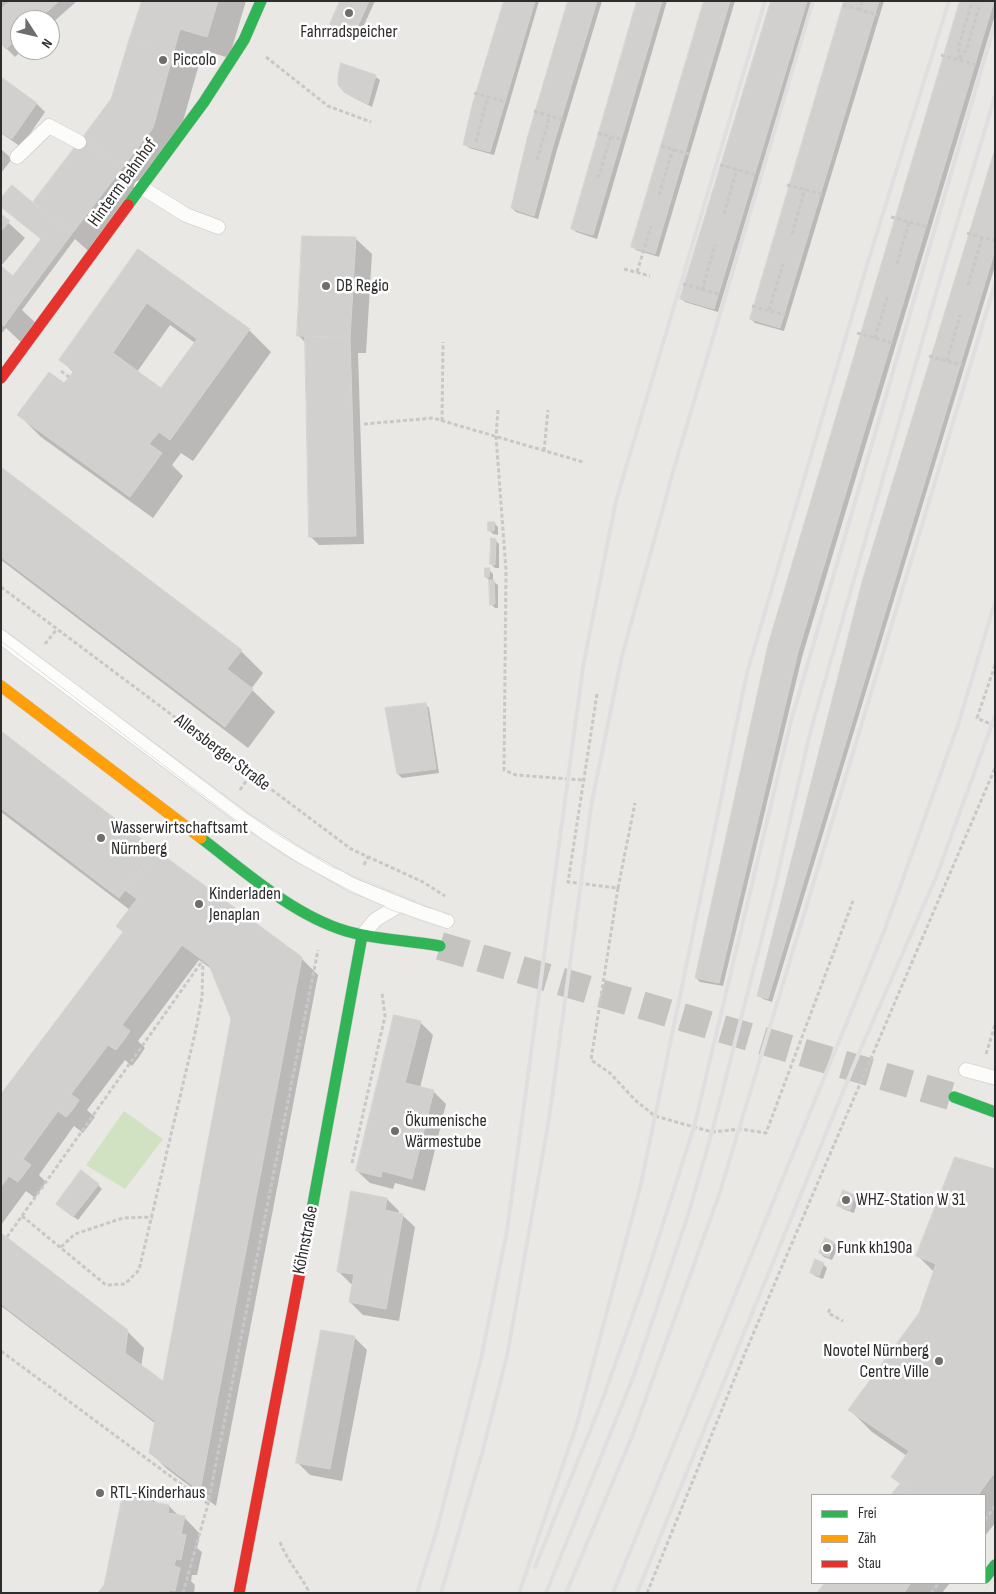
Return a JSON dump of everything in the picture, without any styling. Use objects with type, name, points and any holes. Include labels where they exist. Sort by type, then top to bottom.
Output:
[{"type":"street","name":"Hinterm Bahnhof","points":[[1,378],[204,102],[244,40],[261,1]]},
{"type":"street","points":[[1,686],[55,725],[251,876],[302,910],[331,926],[362,936],[422,942],[440,946]]},
{"type":"street","name":"Köhnstraße","points":[[239,1593],[362,936]]},
{"type":"street","points":[[954,1097],[995,1112]]},
{"type":"street","points":[[986,1577],[995,1565]]},
{"type":"lane","points":[[17,156],[49,126],[79,142]]},
{"type":"lane","points":[[141,187],[186,215],[218,227]]},
{"type":"lane","points":[[1,637],[244,819],[296,853],[352,885],[400,905],[447,921]]},
{"type":"lane","points":[[362,936],[375,920],[400,905]]},
{"type":"lane","points":[[966,1070],[995,1078]]},
{"type":"path","points":[[860,10],[862,1]]},
{"type":"path","points":[[843,5],[877,14]]},
{"type":"path","points":[[959,60],[959,45],[971,5]]},
{"type":"path","points":[[959,60],[967,48],[979,7]]},
{"type":"path","points":[[244,40],[328,106],[371,122]]},
{"type":"path","points":[[941,55],[977,65]]},
{"type":"path","points":[[474,93],[506,102]]},
{"type":"path","points":[[476,142],[488,96]]},
{"type":"path","points":[[534,111],[563,120]]},
{"type":"path","points":[[536,160],[550,115]]},
{"type":"path","points":[[598,133],[623,140]]},
{"type":"path","points":[[598,178],[611,136]]},
{"type":"path","points":[[661,146],[689,154]]},
{"type":"path","points":[[659,195],[673,149]]},
{"type":"path","points":[[720,165],[756,175]]},
{"type":"path","points":[[724,214],[737,169]]},
{"type":"path","points":[[788,185],[822,194]]},
{"type":"path","points":[[792,234],[804,189]]},
{"type":"path","points":[[891,217],[928,227]]},
{"type":"path","points":[[896,264],[909,222]]},
{"type":"path","points":[[637,272],[651,226]]},
{"type":"path","points":[[967,233],[995,241]]},
{"type":"path","points":[[968,285],[982,238]]},
{"type":"path","points":[[702,290],[715,244]]},
{"type":"path","points":[[769,310],[783,264]]},
{"type":"path","points":[[624,269],[650,276]]},
{"type":"path","points":[[683,284],[719,294]]},
{"type":"path","points":[[875,338],[888,295]]},
{"type":"path","points":[[752,306],[786,315]]},
{"type":"path","points":[[947,361],[960,315]]},
{"type":"path","points":[[857,333],[893,343]]},
{"type":"path","points":[[442,421],[443,342]]},
{"type":"path","points":[[929,356],[962,365]]},
{"type":"path","points":[[61,371],[70,376]]},
{"type":"path","points":[[498,410],[496,436],[506,570],[504,770],[516,775],[583,780]]},
{"type":"path","points":[[544,451],[548,410]]},
{"type":"path","points":[[364,424],[433,418],[583,462]]},
{"type":"path","name":"Allersberger Straße","points":[[1,587],[351,849],[423,882],[446,896]]},
{"type":"path","points":[[50,637],[56,628]]},
{"type":"path","points":[[995,665],[977,718],[995,726]]},
{"type":"path","points":[[597,694],[568,882],[618,888]]},
{"type":"path","points":[[647,1593],[745,1353],[995,768]]},
{"type":"path","points":[[242,787],[251,774]]},
{"type":"path","points":[[635,803],[618,888],[591,1060],[610,1073],[635,1100],[655,1116],[712,1132],[740,1129],[766,1133],[852,902]]},
{"type":"path","points":[[183,1593],[208,1504],[316,952],[331,926]]},
{"type":"path","points":[[7,1237],[203,960],[202,997],[196,1029],[139,1270],[124,1284],[106,1285],[22,1216]]},
{"type":"path","points":[[986,1054],[995,1025]]},
{"type":"path","points":[[60,1247],[75,1234],[123,1218],[152,1217]]},
{"type":"path","points":[[830,1309],[828,1313],[843,1321]]},
{"type":"path","points":[[1,1351],[208,1504]]},
{"type":"path","points":[[986,1519],[995,1506]]},
{"type":"green space","points":[[124,1111],[163,1139],[125,1189],[86,1165]]},
{"type":"building","points":[[10,1],[59,1],[49,10],[10,10],[10,45],[6,49],[1,44],[1,9]]},
{"type":"building","points":[[142,1],[218,1],[207,37],[180,29],[173,54],[129,41]]},
{"type":"building","name":"Fahrradspeicher","points":[[340,1],[369,1],[354,35],[330,24]]},
{"type":"building","points":[[504,1],[535,1],[490,152],[463,145],[472,106]]},
{"type":"building","points":[[568,1],[597,1],[534,216],[511,208],[527,139]]},
{"type":"building","points":[[637,1],[662,1],[593,235],[571,229]]},
{"type":"building","points":[[704,1],[730,1],[655,254],[631,247]]},
{"type":"building","points":[[771,1],[807,1],[714,309],[680,299]]},
{"type":"building","points":[[844,1],[879,1],[780,328],[750,319]]},
{"type":"building","points":[[960,1],[994,1],[798,652],[719,983],[695,978],[768,645]]},
{"type":"building","points":[[129,41],[173,54],[153,128],[123,167],[82,138],[111,99]]},
{"type":"building","points":[[341,63],[376,75],[368,104],[345,93],[338,85]]},
{"type":"building","points":[[1,77],[37,103],[12,139],[1,132]]},
{"type":"building","points":[[82,138],[123,167],[71,235],[33,202]]},
{"type":"building","points":[[995,149],[995,250],[768,999],[757,996],[862,582]]},
{"type":"building","points":[[12,185],[71,235],[19,305],[1,289],[1,266],[13,276],[41,239],[1,207],[1,198]]},
{"type":"building","points":[[1,214],[10,221],[1,231]]},
{"type":"building","name":"DB Regio","points":[[302,236],[356,237],[350,338],[297,336]]},
{"type":"building","points":[[138,249],[250,329],[170,440],[159,432],[149,444],[162,453],[130,497],[17,415],[49,372],[64,383],[74,371],[59,360]],"holes":[[[147,303],[197,339],[161,388],[113,353]]]},
{"type":"building","points":[[1,289],[19,305],[4,326],[1,324]]},
{"type":"building","points":[[305,336],[350,338],[356,536],[309,537]]},
{"type":"building","points":[[1,467],[242,650],[227,669],[253,689],[225,727],[1,557]]},
{"type":"building","points":[[488,522],[495,522],[494,531],[488,531]]},
{"type":"building","points":[[491,538],[496,539],[495,565],[490,564]]},
{"type":"building","points":[[485,568],[490,568],[489,577],[485,577]]},
{"type":"building","points":[[489,580],[494,580],[495,604],[490,605]]},
{"type":"building","points":[[426,703],[436,769],[397,774],[385,708]]},
{"type":"building","points":[[1,731],[156,850],[119,898],[1,808]]},
{"type":"building","points":[[156,850],[302,957],[200,1491],[149,1453],[155,1421],[1,1304],[1,1233],[128,1330],[125,1353],[163,1381],[231,1019],[209,965],[182,945],[122,1025],[130,1031],[123,1041],[116,1050],[108,1045],[71,1094],[79,1100],[74,1108],[66,1117],[58,1111],[23,1159],[31,1165],[18,1182],[9,1176],[1,1187],[1,1094],[123,932],[116,926],[137,899],[125,890]]},
{"type":"building","name":"Ökumenische Wärmestube","points":[[394,1015],[421,1021],[405,1083],[434,1090],[412,1179],[382,1171],[381,1177],[356,1171]]},
{"type":"building","name":"Novotel Nürnberg Centre Ville","points":[[955,1157],[995,1169],[995,1472],[979,1494],[916,1494],[891,1477],[909,1451],[848,1410],[919,1313],[936,1264],[916,1256]]},
{"type":"building","points":[[81,1170],[99,1184],[73,1217],[56,1204]]},
{"type":"building","name":"WHZ-Station W 31","points":[[843,1190],[855,1195],[850,1210],[837,1206]]},
{"type":"building","points":[[351,1191],[387,1198],[385,1210],[403,1214],[386,1309],[349,1302],[354,1274],[337,1272]]},
{"type":"building","name":"Funk kh190a","points":[[825,1238],[834,1242],[829,1257],[819,1253]]},
{"type":"building","points":[[815,1259],[824,1263],[819,1276],[810,1273]]},
{"type":"building","points":[[321,1330],[355,1336],[330,1469],[296,1463]]},
{"type":"building","points":[[901,1483],[916,1494],[892,1494]]},
{"type":"building","name":"RTL-Kinderhaus","points":[[124,1489],[150,1493],[148,1501],[169,1505],[168,1513],[185,1516],[181,1534],[186,1535],[181,1560],[176,1559],[174,1566],[180,1568],[175,1591],[170,1590],[169,1593],[98,1593],[104,1585]]},
{"type":"building","points":[[824,1584],[910,1584],[904,1593],[817,1593]]},
{"type":"tunnel","points":[[440,946],[954,1097]]},
{"type":"tram line","points":[[1,627],[242,810],[280,836],[330,866],[449,915]]},
{"type":"tram line","points":[[1,641],[283,855],[391,910],[445,928]]},
{"type":"tram line","points":[[969,1063],[995,1070]]},
{"type":"tram line","points":[[964,1077],[995,1085]]},
{"type":"tram line","points":[[983,1593],[995,1577]]},
{"type":"railway","points":[[417,1593],[436,1533],[481,1359],[507,1231],[583,667],[616,501],[765,1]]},
{"type":"railway","points":[[441,1593],[482,1453],[507,1356],[549,1119],[592,801],[622,656],[673,472],[813,1]]},
{"type":"railway","points":[[519,1593],[577,1424],[641,1184],[747,673],[867,265],[949,1]]},
{"type":"railway","points":[[535,1567],[602,1401],[641,1292],[694,1127],[791,721],[995,23]]},
{"type":"railway","points":[[546,1593],[634,1375],[689,1212],[712,1132],[775,886],[810,733],[938,286],[995,96]]},
{"type":"railway","points":[[566,1593],[633,1434],[719,1195],[995,284]]},
{"type":"railway","points":[[613,1593],[885,929],[958,725],[995,602]]},
{"type":"railway","points":[[637,1593],[859,1053],[937,875],[995,716]]},
{"type":"traffic: fast","points":[[128,205],[204,102],[244,40],[261,1]]},
{"type":"traffic: fast","points":[[201,838],[270,891],[326,924],[369,936],[440,946]]},
{"type":"traffic: fast","points":[[310,1220],[362,936]]},
{"type":"traffic: fast","points":[[954,1097],[995,1112]]},
{"type":"traffic: fast","points":[[986,1577],[995,1565]]},
{"type":"traffic: slow","points":[[1,686],[201,838]]},
{"type":"traffic: jam","points":[[1,378],[128,205]]},
{"type":"traffic: jam","points":[[239,1593],[310,1220]]},
{"type":"place","name":"Fahrradspeicher","points":[[349,13]]},
{"type":"place","name":"Piccolo","points":[[163,60]]},
{"type":"place","name":"DB Regio","points":[[326,286]]},
{"type":"place","name":"Wasserwirtschaftsamt Nürnberg","points":[[101,838]]},
{"type":"place","name":"Kinderladen Jenaplan","points":[[199,904]]},
{"type":"place","name":"Ökumenische Wärmestube","points":[[395,1131]]},
{"type":"place","name":"WHZ-Station W 31","points":[[846,1200]]},
{"type":"place","name":"Funk kh190a","points":[[827,1248]]},
{"type":"place","name":"Novotel Nürnberg Centre Ville","points":[[939,1361]]},
{"type":"place","name":"RTL-Kinderhaus","points":[[100,1493]]}]
